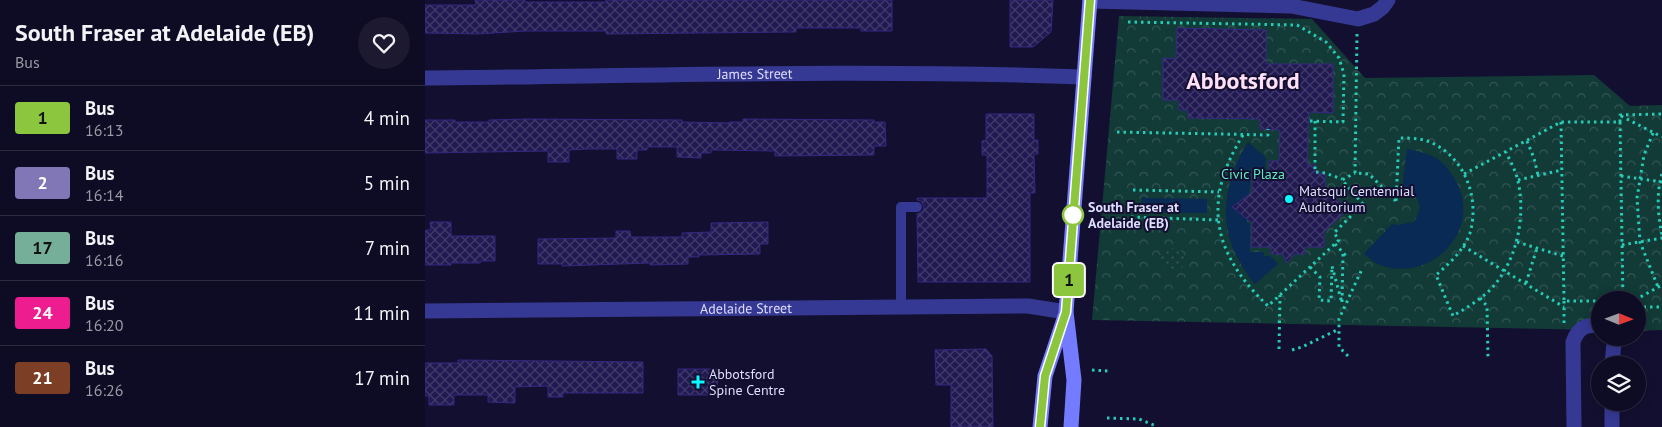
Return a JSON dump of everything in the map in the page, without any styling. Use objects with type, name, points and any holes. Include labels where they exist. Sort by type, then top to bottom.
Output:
[{"type":"main road","points":[[1071,427],[1074,380],[1066,312],[1090,1]]},
{"type":"main road","points":[[1040,427],[1045,376],[1066,312]]},
{"type":"street","points":[[1090,1],[1291,6],[1358,19],[1374,14],[1383,7],[1387,0]]},
{"type":"street","name":"James Street","points":[[425,78],[796,74],[988,74],[1084,77]]},
{"type":"street","name":"Adelaide Street","points":[[425,311],[1028,306],[1066,312]]},
{"type":"street","points":[[1574,427],[1573,342],[1576,334],[1582,328],[1591,325]]},
{"type":"street","points":[[1612,411],[1612,427]]},
{"type":"lane","points":[[901,307],[901,207],[917,207]]},
{"type":"path","points":[[1355,173],[1358,19]]},
{"type":"path","points":[[1128,22],[1297,25],[1326,42],[1339,58],[1344,74],[1343,122],[1309,121]]},
{"type":"path","points":[[1620,115],[1662,114]]},
{"type":"path","points":[[1620,115],[1623,291]]},
{"type":"path","points":[[1620,115],[1662,137]]},
{"type":"path","points":[[1243,135],[1232,154],[1219,192],[1218,220],[1230,259],[1238,274],[1268,306],[1339,240],[1334,233],[1363,204],[1342,180],[1325,173],[1315,172],[1315,121]]},
{"type":"path","points":[[1464,174],[1561,122],[1620,122]]},
{"type":"path","points":[[1561,122],[1564,301],[1591,301]]},
{"type":"path","points":[[1117,132],[1268,135],[1268,129]]},
{"type":"path","points":[[1653,133],[1644,155],[1637,198],[1640,242],[1658,287]]},
{"type":"path","points":[[1342,180],[1355,173],[1369,174],[1396,201],[1399,138],[1429,142],[1442,149],[1455,161],[1470,187],[1473,203],[1469,234],[1463,246],[1451,262],[1436,275],[1453,316],[1492,288],[1504,271],[1517,242],[1521,212],[1518,180],[1506,152]]},
{"type":"path","points":[[1527,141],[1538,175]]},
{"type":"path","points":[[1518,180],[1561,170]]},
{"type":"path","points":[[1622,245],[1662,236],[1659,221],[1662,174]]},
{"type":"path","points":[[1621,176],[1661,182]]},
{"type":"path","points":[[1133,190],[1219,192]]},
{"type":"path","points":[[1131,218],[1218,220]]},
{"type":"path","points":[[1517,242],[1563,256]]},
{"type":"path","points":[[1335,244],[1348,258]]},
{"type":"path","points":[[1463,246],[1564,307]]},
{"type":"path","points":[[1526,283],[1537,248]]},
{"type":"path","points":[[1310,267],[1320,277],[1319,300],[1331,301],[1332,266],[1342,303],[1343,253]]},
{"type":"path","points":[[1348,356],[1339,347],[1339,319],[1362,270]]},
{"type":"path","points":[[1646,294],[1662,285]]},
{"type":"path","points":[[1279,349],[1280,295]]},
{"type":"path","points":[[1480,298],[1487,306],[1488,359]]},
{"type":"path","points":[[1646,307],[1662,307]]},
{"type":"path","points":[[1292,350],[1302,348],[1339,329]]},
{"type":"path","points":[[1092,370],[1109,371]]},
{"type":"path","points":[[1107,418],[1139,419],[1156,426]]},
{"type":"green space","name":"Civic Plaza","points":[[1119,16],[1312,19],[1365,78],[1594,75],[1630,106],[1662,105],[1662,330],[1646,331],[1646,291],[1591,291],[1591,330],[1092,320]]},
{"type":"green space","points":[[1173,248],[1181,252],[1185,260],[1181,268],[1173,272],[1165,268],[1161,260],[1165,252]]},
{"type":"water","points":[[1248,142],[1266,158],[1265,169],[1251,169],[1247,223],[1250,224],[1250,252],[1264,252],[1264,256],[1270,256],[1278,264],[1255,284],[1234,250],[1228,232],[1226,214],[1231,179],[1238,160]]},
{"type":"water","points":[[1407,149],[1433,156],[1446,167],[1454,178],[1462,197],[1463,215],[1458,232],[1449,247],[1435,259],[1418,266],[1400,269],[1380,265],[1364,254],[1392,224],[1398,225],[1414,222],[1417,216],[1420,206],[1417,198],[1402,190]]},
{"type":"water","points":[[1142,198],[1207,199],[1207,213],[1141,212]]},
{"type":"building","points":[[475,0],[606,2],[606,0],[892,0],[892,31],[861,31],[861,28],[796,28],[796,32],[606,34],[606,31],[526,31],[477,34],[425,33],[425,5],[476,5]]},
{"type":"building","points":[[1010,0],[1053,0],[1051,32],[1033,47],[1010,47]]},
{"type":"building","points":[[1177,28],[1266,30],[1266,64],[1333,64],[1333,113],[1309,112],[1308,130],[1307,165],[1315,165],[1315,172],[1325,173],[1325,186],[1347,210],[1324,232],[1324,247],[1305,247],[1305,254],[1294,254],[1287,263],[1283,254],[1271,254],[1271,247],[1251,247],[1252,223],[1232,207],[1252,192],[1252,171],[1269,171],[1269,161],[1279,161],[1280,130],[1260,129],[1260,119],[1188,118],[1188,110],[1179,110],[1179,100],[1163,100],[1163,58],[1176,59]]},
{"type":"building","points":[[986,114],[1034,114],[1034,140],[1038,140],[1038,154],[1034,154],[1035,193],[1030,193],[1030,282],[918,282],[917,214],[923,211],[924,207],[917,198],[987,198],[987,155],[982,155],[982,141],[986,140]]},
{"type":"building","points":[[743,119],[874,120],[874,122],[885,122],[886,146],[874,146],[874,155],[775,156],[775,151],[711,150],[711,153],[701,153],[701,158],[677,157],[677,147],[647,147],[647,150],[637,150],[637,159],[617,159],[617,149],[587,149],[569,150],[569,162],[548,162],[548,151],[425,153],[425,120],[489,122],[489,120],[682,120],[682,122],[729,123],[743,122]]},
{"type":"building","points":[[430,222],[451,222],[451,236],[495,236],[495,261],[425,265],[425,233],[426,230],[431,230]]},
{"type":"building","points":[[768,222],[768,244],[760,244],[760,254],[699,255],[699,257],[688,257],[688,264],[650,265],[650,263],[562,266],[562,264],[538,264],[538,239],[616,238],[616,231],[630,231],[631,237],[682,237],[682,233],[711,232],[711,223]]},
{"type":"building","points":[[986,349],[992,356],[993,427],[951,427],[951,385],[936,385],[935,350]]},
{"type":"building","points":[[458,360],[643,362],[643,393],[563,393],[563,397],[548,397],[548,386],[515,387],[515,403],[488,402],[488,395],[454,395],[454,405],[429,405],[429,396],[425,396],[425,363],[458,363]]},
{"type":"building","name":"Abbotsford Spine Centre","points":[[678,369],[718,369],[717,395],[678,395]]},
{"type":"bus line","name":"1","points":[[1040,427],[1045,376],[1066,312],[1090,0]]},
{"type":"place","name":"Matsqui Centennial Auditorium","points":[[1289,199]]},
{"type":"place","name":"South Fraser at Adelaide (EB)","points":[[1073,215]]},
{"type":"place","name":"Abbotsford Spine Centre","points":[[698,382]]},
{"type":"district","name":"Abbotsford","points":[[1243,80]]}]
